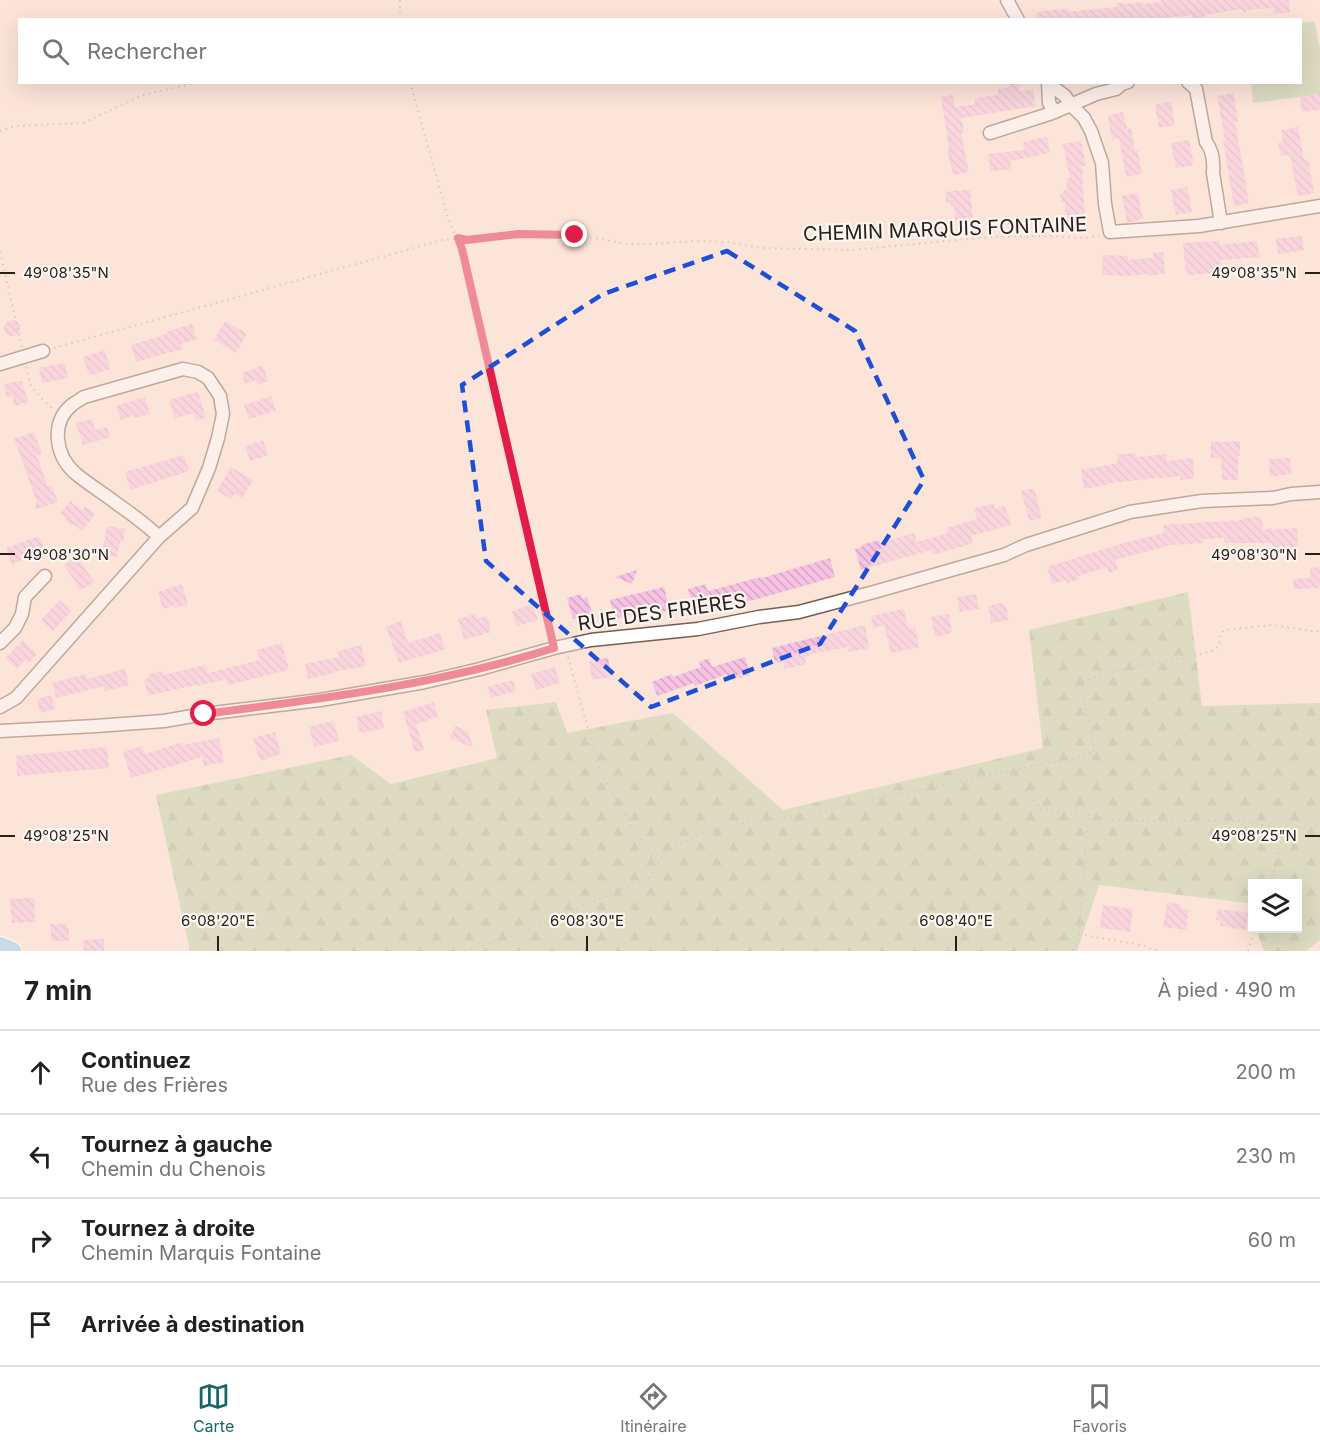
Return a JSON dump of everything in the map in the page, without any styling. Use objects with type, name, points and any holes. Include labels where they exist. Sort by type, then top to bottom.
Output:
[{"type":"main road","points":[[0,946],[12,951]]},
{"type":"street","points":[[1007,0],[1017,18]]},
{"type":"street","points":[[1048,84],[1049,103],[1055,112]]},
{"type":"street","points":[[1049,84],[1065,96],[1088,124],[1101,163],[1110,232],[1221,223],[1320,206]]},
{"type":"street","points":[[990,133],[1055,112],[1096,94],[1116,89],[1122,84]]},
{"type":"street","points":[[1190,84],[1196,89],[1206,142],[1211,148],[1221,223]]},
{"type":"street","points":[[0,364],[42,351]]},
{"type":"street","points":[[0,707],[16,698],[159,537],[192,508],[209,468],[223,414],[220,396],[208,378],[198,372],[183,369],[84,397],[62,416],[58,426],[59,447],[63,458],[74,472],[146,524],[159,537]]},
{"type":"street","name":"RUE DES FRIÈRES","points":[[0,731],[164,721],[320,700],[425,682],[591,640],[698,629],[798,612],[1004,555],[1026,544],[1130,512],[1202,501],[1273,498],[1320,492]]},
{"type":"street","points":[[0,643],[15,628],[22,614],[25,597],[45,576]]},
{"type":"path","points":[[400,0],[400,18]]},
{"type":"path","points":[[0,131],[14,126],[83,123],[142,95],[191,84]]},
{"type":"path","points":[[411,84],[448,218],[462,249],[560,647],[600,771],[636,833],[658,862]]},
{"type":"path","name":"CHEMIN MARQUIS FONTAINE","points":[[42,351],[272,286],[442,240],[458,238],[466,240],[551,233],[628,244],[693,241],[727,242],[761,248],[852,250],[988,237],[1093,237],[1110,232]]},
{"type":"path","points":[[0,252],[31,386],[62,416]]},
{"type":"path","points":[[465,951],[521,933],[650,877],[664,852],[696,836],[728,825],[803,815],[1068,760],[1094,752],[1092,732],[1083,699],[1082,682],[1095,677],[1215,650],[1221,633],[1225,630],[1273,625],[1320,631]]},
{"type":"path","points":[[1011,771],[1040,809],[1123,821],[1236,820],[1284,828],[1320,826]]},
{"type":"path","points":[[1073,951],[1079,934],[1088,816]]},
{"type":"path","points":[[1273,879],[1284,828]]},
{"type":"path","points":[[1248,951],[1253,933]]},
{"type":"path","points":[[1079,934],[1161,951]]},
{"type":"highlighted area","points":[[727,251],[855,331],[924,480],[820,644],[651,707],[486,561],[462,385],[603,294]]},
{"type":"green space","points":[[1315,21],[1320,46],[1320,94],[1253,103],[1251,84],[1302,84],[1302,23]]},
{"type":"green space","points":[[1188,592],[1202,706],[1320,703],[1320,940],[1306,951],[1264,951],[1257,933],[1302,933],[1302,879],[1248,879],[1248,906],[1247,903],[1099,885],[1077,951],[190,951],[156,795],[351,755],[391,784],[497,758],[486,710],[556,702],[567,733],[673,713],[783,810],[1043,748],[1029,630]]},
{"type":"building","points":[[1161,0],[1289,0],[1290,12],[1274,14],[1273,8],[1248,10],[1245,13],[1241,9],[1204,15],[1205,18],[1192,18],[1192,15],[1164,18],[1034,18],[1036,13],[1040,11],[1068,9],[1069,12],[1115,7],[1117,3],[1161,2]]},
{"type":"building","points":[[1009,84],[1019,84],[1020,92],[1033,89],[1036,106],[961,118],[964,132],[961,133],[969,172],[953,175],[947,150],[949,149],[941,97],[953,95],[955,107],[975,104],[975,98],[998,95],[998,89],[1010,87]]},
{"type":"building","points":[[1234,93],[1238,121],[1235,121],[1249,203],[1234,206],[1217,96]]},
{"type":"building","points":[[1320,94],[1320,110],[1302,112],[1300,97]]},
{"type":"building","points":[[1171,101],[1175,125],[1159,128],[1155,105]]},
{"type":"building","points":[[1123,112],[1127,129],[1131,128],[1135,150],[1138,150],[1142,174],[1126,177],[1119,138],[1112,140],[1108,115]]},
{"type":"building","points":[[1298,127],[1304,160],[1308,159],[1314,193],[1298,196],[1290,155],[1281,156],[1278,143],[1283,142],[1281,130]]},
{"type":"building","points":[[1047,137],[1050,153],[1010,161],[1011,169],[990,171],[988,154],[1024,150],[1023,142]]},
{"type":"building","points":[[1189,140],[1194,165],[1176,168],[1171,143]]},
{"type":"building","points":[[1081,141],[1086,166],[1082,166],[1085,223],[1068,223],[1065,202],[1061,202],[1062,198],[1059,196],[1067,188],[1067,178],[1070,178],[1063,144]]},
{"type":"building","points":[[1187,187],[1192,212],[1176,215],[1171,190]]},
{"type":"building","points":[[970,190],[973,218],[955,220],[954,206],[951,206],[951,202],[946,203],[945,192]]},
{"type":"building","points":[[1138,193],[1143,219],[1127,223],[1122,196]]},
{"type":"building","points":[[1302,236],[1304,250],[1278,254],[1276,239]]},
{"type":"building","points":[[1219,241],[1220,245],[1257,241],[1259,257],[1221,260],[1222,273],[1186,275],[1183,243]]},
{"type":"building","points":[[1163,252],[1165,273],[1151,276],[1148,274],[1102,275],[1103,255],[1128,256],[1128,260],[1154,258],[1153,253]]},
{"type":"building","points":[[9,320],[15,320],[20,328],[18,334],[9,336],[4,331],[4,325]]},
{"type":"building","points":[[225,321],[247,334],[236,353],[214,340]]},
{"type":"building","points":[[192,324],[197,339],[181,344],[183,349],[136,362],[131,345]]},
{"type":"building","points":[[105,350],[110,369],[89,376],[83,357]]},
{"type":"building","points":[[65,363],[68,378],[42,383],[39,368]]},
{"type":"building","points":[[263,365],[268,381],[258,385],[256,380],[245,384],[242,373]]},
{"type":"building","points":[[22,381],[28,402],[15,406],[12,396],[7,397],[3,385]]},
{"type":"building","points":[[198,392],[206,418],[196,421],[194,413],[175,418],[169,400]]},
{"type":"building","points":[[271,396],[276,411],[249,419],[244,405]]},
{"type":"building","points":[[145,397],[150,414],[121,420],[116,406]]},
{"type":"building","points":[[92,419],[95,430],[107,427],[110,437],[83,445],[76,423]]},
{"type":"building","points":[[34,432],[42,454],[37,456],[48,487],[52,486],[58,502],[34,510],[37,502],[14,439]]},
{"type":"building","points":[[263,440],[268,455],[250,461],[245,447]]},
{"type":"building","points":[[1240,441],[1238,480],[1222,480],[1221,458],[1211,458],[1211,442]]},
{"type":"building","points":[[1136,453],[1136,457],[1166,454],[1167,461],[1193,458],[1194,479],[1181,480],[1180,476],[1109,483],[1084,489],[1081,470],[1118,463],[1117,455]]},
{"type":"building","points":[[184,455],[189,471],[130,490],[125,472]]},
{"type":"building","points":[[1290,458],[1291,474],[1270,477],[1269,459]]},
{"type":"building","points":[[231,467],[253,480],[242,498],[235,494],[231,499],[217,491]]},
{"type":"building","points":[[1034,488],[1042,518],[1029,521],[1021,491]]},
{"type":"building","points":[[70,501],[82,510],[85,506],[95,514],[82,531],[64,520],[66,518],[60,514]]},
{"type":"building","points":[[993,504],[995,509],[1005,506],[1011,525],[971,536],[973,543],[960,547],[933,555],[931,550],[861,570],[855,549],[862,545],[879,540],[880,543],[914,533],[917,542],[948,533],[947,528],[977,519],[974,508]]},
{"type":"building","points":[[1262,517],[1263,530],[1297,528],[1298,547],[1273,548],[1272,543],[1225,543],[1224,538],[1203,539],[1204,543],[1171,545],[1115,560],[1118,570],[1109,573],[1107,567],[1078,576],[1079,579],[1067,583],[1066,580],[1052,584],[1047,567],[1164,533],[1163,525]]},
{"type":"building","points":[[107,526],[125,529],[117,557],[102,554]]},
{"type":"building","points":[[39,536],[45,552],[12,564],[6,548]]},
{"type":"building","points":[[77,556],[94,582],[80,590],[64,565]]},
{"type":"building","points":[[830,558],[835,577],[754,600],[747,601],[746,598],[732,605],[720,605],[695,612],[688,589],[706,584],[707,591]]},
{"type":"building","points":[[1320,567],[1320,588],[1294,589],[1293,579],[1310,578],[1310,568]]},
{"type":"building","points":[[637,570],[632,584],[615,577]]},
{"type":"building","points":[[182,584],[188,605],[175,608],[175,605],[163,609],[158,592]]},
{"type":"building","points":[[664,587],[670,610],[654,614],[653,609],[615,619],[610,600]]},
{"type":"building","points":[[581,594],[582,599],[587,597],[592,613],[573,619],[567,598]]},
{"type":"building","points":[[976,594],[979,609],[960,612],[957,597]]},
{"type":"building","points":[[60,600],[71,611],[53,631],[41,620]]},
{"type":"building","points":[[1002,603],[1003,606],[1006,605],[1009,620],[991,623],[988,606]]},
{"type":"building","points":[[533,604],[538,620],[517,626],[512,611]]},
{"type":"building","points":[[904,609],[908,629],[915,627],[919,647],[891,653],[884,625],[873,628],[871,616]]},
{"type":"building","points":[[475,614],[476,619],[487,616],[491,632],[464,640],[458,619]]},
{"type":"building","points":[[949,614],[952,633],[935,637],[931,617]]},
{"type":"building","points":[[401,621],[408,643],[440,633],[445,649],[399,663],[386,627]]},
{"type":"building","points":[[865,625],[869,648],[849,652],[848,647],[811,654],[805,657],[806,664],[785,669],[783,662],[775,664],[772,648]]},
{"type":"building","points":[[23,640],[37,654],[29,663],[25,660],[17,669],[5,659]]},
{"type":"building","points":[[282,643],[289,670],[228,685],[227,679],[148,696],[144,680],[149,678],[148,674],[162,671],[163,675],[206,665],[208,673],[260,660],[257,650]]},
{"type":"building","points":[[361,645],[366,666],[308,679],[305,664],[339,657],[338,651]]},
{"type":"building","points":[[745,657],[750,675],[729,681],[727,674],[695,686],[694,683],[657,696],[652,682],[701,667],[699,662],[709,658],[712,667]]},
{"type":"building","points":[[608,658],[611,677],[592,680],[589,661]]},
{"type":"building","points":[[555,667],[560,683],[536,690],[531,674]]},
{"type":"building","points":[[125,669],[129,685],[105,691],[104,686],[56,698],[52,683],[86,674],[87,679]]},
{"type":"building","points":[[513,680],[516,691],[491,698],[487,687]]},
{"type":"building","points":[[51,695],[55,709],[40,713],[37,699]]},
{"type":"building","points":[[434,702],[438,717],[416,724],[424,750],[415,752],[403,712]]},
{"type":"building","points":[[381,711],[384,728],[360,733],[356,717]]},
{"type":"building","points":[[334,721],[339,741],[314,747],[309,727]]},
{"type":"building","points":[[455,726],[468,731],[473,748],[450,738]]},
{"type":"building","points":[[275,732],[281,754],[260,761],[253,738]]},
{"type":"building","points":[[219,738],[224,762],[204,766],[202,757],[131,778],[123,752],[142,746],[145,754],[182,742],[183,745]]},
{"type":"building","points":[[107,747],[109,768],[17,776],[16,756]]},
{"type":"building","points":[[34,898],[35,922],[12,923],[10,899]]},
{"type":"building","points":[[1167,902],[1182,905],[1181,908],[1189,910],[1186,930],[1163,927]]},
{"type":"building","points":[[1103,905],[1133,909],[1130,932],[1100,928]]},
{"type":"building","points":[[1218,909],[1248,913],[1246,930],[1220,926],[1221,921],[1216,920]]},
{"type":"building","points":[[51,924],[67,924],[69,941],[51,941]]},
{"type":"building","points":[[104,939],[104,951],[84,951],[83,940]]},
{"type":"route","points":[[204,714],[320,700],[425,682],[554,648],[458,238],[466,240],[551,233],[575,235]]}]
